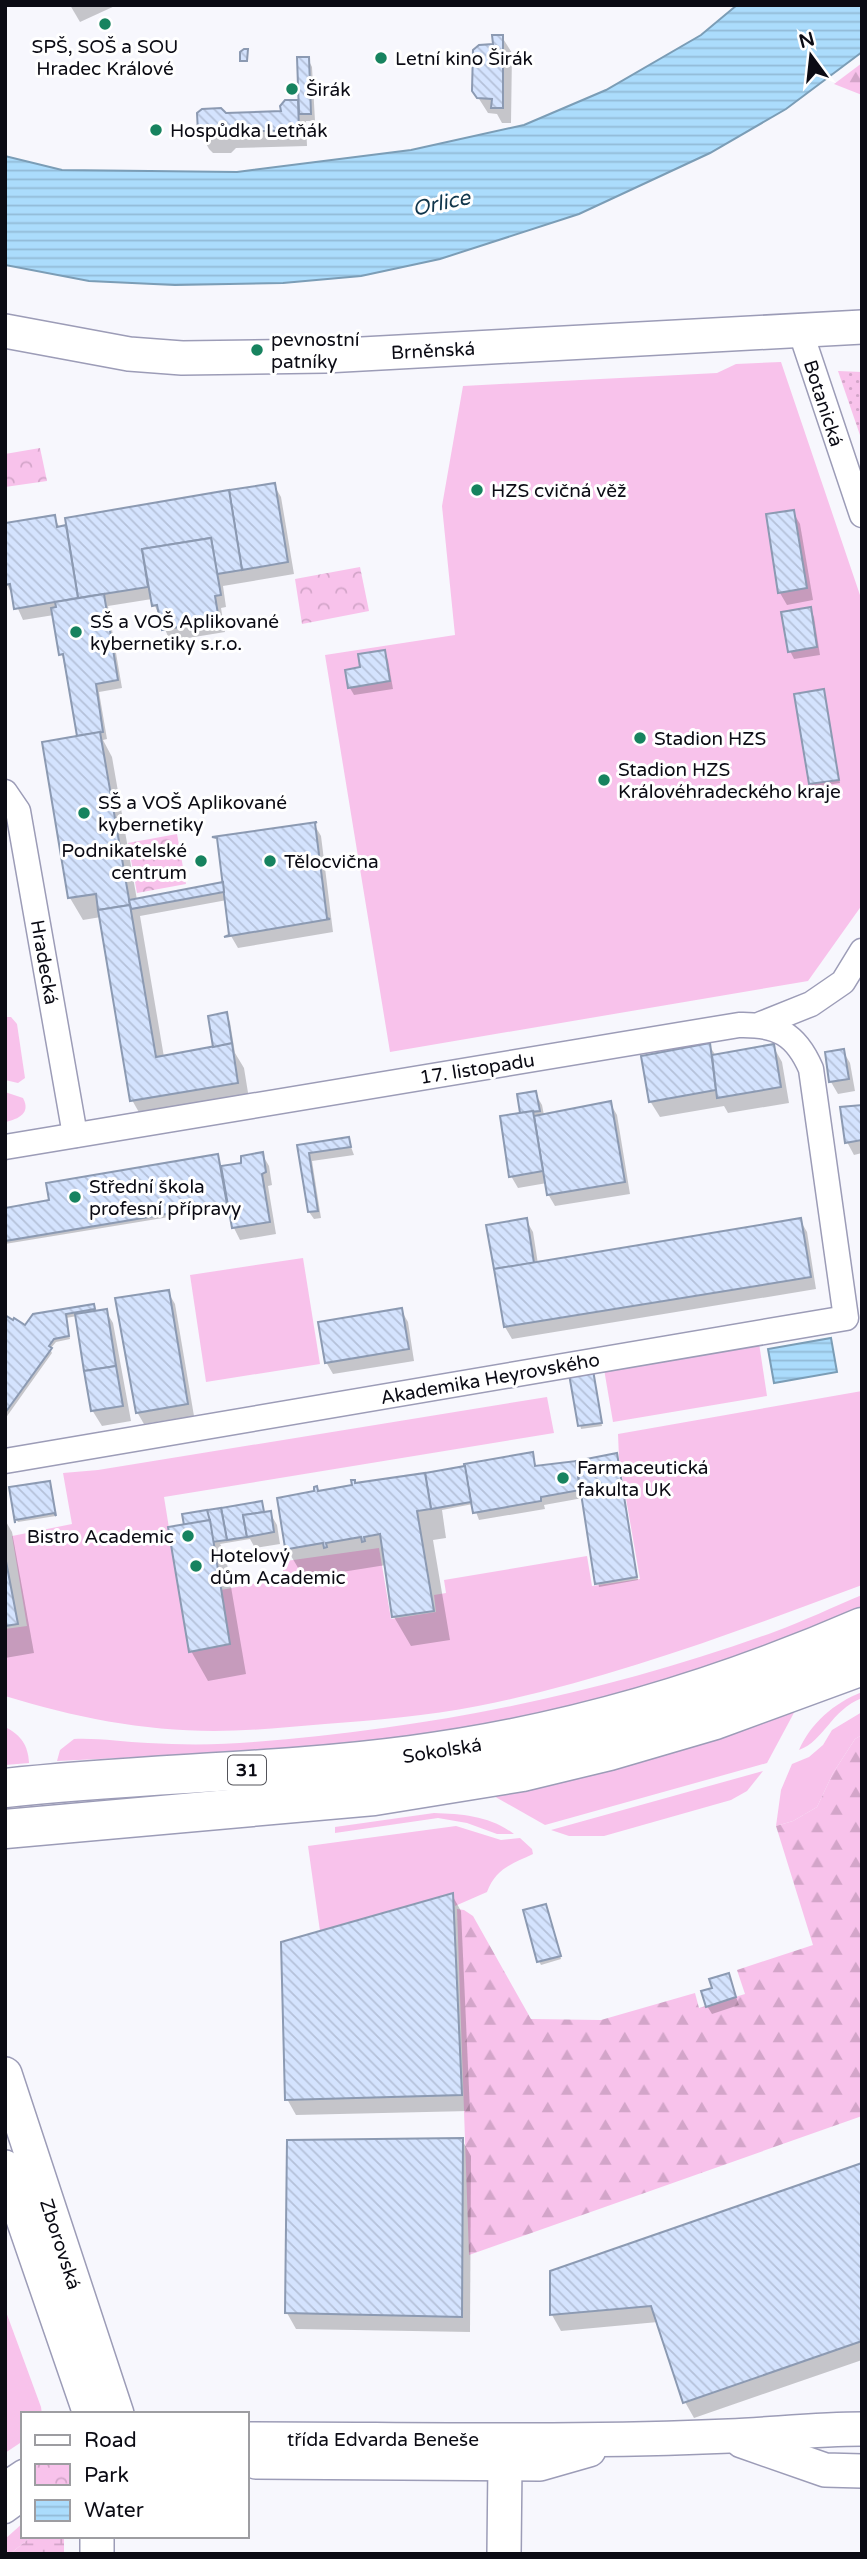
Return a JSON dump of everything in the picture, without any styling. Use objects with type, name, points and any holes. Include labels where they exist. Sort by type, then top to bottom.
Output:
[{"type":"main road","name":"Sokolská","points":[[5,1788],[351,1762],[488,1742],[615,1713],[714,1684],[782,1661],[862,1628]]},
{"type":"main road","name":"Sokolská","points":[[22,1828],[374,1796],[522,1772],[609,1751],[715,1720],[862,1666]]},
{"type":"street","name":"Brněnská","points":[[5,331],[129,354],[182,358],[325,356],[862,327]]},
{"type":"street","name":"Botanická","points":[[800,330],[862,515]]},
{"type":"street","name":"Hradecká","points":[[5,793],[18,811],[75,1135]]},
{"type":"street","points":[[761,1024],[811,1004],[843,982],[862,951]]},
{"type":"street","name":"17. listopadu","points":[[5,1147],[739,1025],[761,1024]]},
{"type":"street","name":"Akademika Heyrovského","points":[[5,1461],[846,1318],[811,1069],[803,1050],[790,1037],[778,1029],[761,1024]]},
{"type":"street","points":[[5,1846],[22,1828]]},
{"type":"street","name":"Zborovská","points":[[5,2074],[116,2412]]},
{"type":"street","name":"Zborovská","points":[[5,2167],[89,2412]]},
{"type":"street","name":"třída Edvarda Beneše","points":[[248,2439],[505,2448],[540,2464],[635,2438],[862,2429]]},
{"type":"street","name":"třída Edvarda Beneše","points":[[730,2436],[825,2470],[862,2470]]},
{"type":"street","points":[[504,2554],[505,2448]]},
{"type":"street","name":"třída Edvarda Beneše","points":[[248,2462],[505,2448]]},
{"type":"street","points":[[5,2484],[21,2473]]},
{"type":"street","points":[[5,2511],[21,2499]]},
{"type":"green space","points":[[862,63],[862,95],[834,84]]},
{"type":"green space","name":"Stadion HZS Královéhradeckého kraje","points":[[781,362],[862,601],[862,905],[808,981],[390,1052],[325,655],[455,635],[442,506],[463,386],[717,373],[736,364]]},
{"type":"green space","points":[[838,371],[862,372],[862,441]]},
{"type":"green space","points":[[40,448],[47,481],[5,487],[5,454]]},
{"type":"green space","points":[[360,567],[369,611],[302,624],[295,579]]},
{"type":"green space","points":[[177,834],[186,884],[137,893],[128,843]]},
{"type":"green space","points":[[5,1017],[11,1017],[17,1024],[25,1078],[18,1083],[5,1080]]},
{"type":"green space","points":[[5,1092],[23,1098],[26,1108],[19,1117],[5,1122]]},
{"type":"green space","points":[[303,1258],[320,1364],[206,1382],[190,1275]]},
{"type":"green space","points":[[759,1343],[767,1396],[613,1422],[604,1369]]},
{"type":"green space","points":[[862,1391],[862,1585],[720,1637],[576,1683],[478,1706],[402,1717],[283,1728],[214,1731],[161,1728],[82,1716],[5,1696],[5,1629],[27,1626],[12,1536],[72,1524],[63,1473],[98,1470],[547,1397],[554,1433],[164,1497],[189,1652],[230,1644],[221,1590],[284,1578],[282,1562],[286,1561],[379,1548],[391,1619],[436,1612],[434,1595],[446,1593],[444,1580],[587,1556],[592,1586],[640,1579],[619,1458],[618,1434]]},
{"type":"green space","points":[[862,1595],[862,1612],[724,1665],[526,1719],[398,1737],[267,1751],[57,1761],[60,1750],[74,1739],[228,1744],[321,1736],[518,1705],[647,1673],[710,1654],[785,1628]]},
{"type":"green space","points":[[862,1692],[862,1698],[851,1703],[815,1740],[799,1750],[824,1715]]},
{"type":"green space","points":[[796,1709],[767,1763],[545,1825],[492,1795]]},
{"type":"green space","points":[[862,1712],[862,1735],[855,1739],[833,1773],[817,1807],[793,1821],[776,1826],[781,1790],[792,1764],[809,1757],[823,1745],[832,1730]]},
{"type":"green space","points":[[5,1727],[23,1741],[29,1763],[5,1765]]},
{"type":"green space","points":[[862,1735],[862,2116],[469,2255],[457,1909],[473,1916],[531,2019],[601,2020],[695,1993],[699,2008],[745,1994],[737,1970],[813,1945],[776,1826],[793,1821],[817,1807],[833,1773],[855,1739]]},
{"type":"green space","points":[[763,1771],[747,1791],[731,1800],[604,1836],[569,1836],[551,1830]]},
{"type":"green space","points":[[434,1813],[466,1815],[486,1820],[514,1834],[497,1834],[467,1823],[438,1818],[335,1833],[335,1827]]},
{"type":"green space","points":[[456,1826],[501,1840],[520,1838],[532,1849],[533,1854],[500,1872],[487,1892],[455,1906],[452,1893],[320,1931],[308,1846]]},
{"type":"green space","points":[[5,2309],[42,2412],[21,2412],[21,2442],[5,2453]]},
{"type":"green space","points":[[21,2525],[21,2538],[30,2538],[10,2554],[5,2554],[5,2539]]},
{"type":"green space","points":[[30,2538],[64,2538],[64,2554],[10,2554]]},
{"type":"water","name":"Orlice","points":[[737,5],[862,5],[862,52],[786,109],[710,153],[579,214],[440,259],[361,276],[283,283],[175,285],[89,281],[5,265],[5,156],[62,170],[237,172],[411,150],[524,125],[606,90],[701,35]]},
{"type":"water","points":[[831,1338],[837,1372],[774,1383],[768,1349]]},
{"type":"building","points":[[492,35],[503,35],[503,108],[491,108],[492,99],[477,98],[472,91],[473,50],[479,45],[493,44]]},
{"type":"building","points":[[248,49],[247,61],[240,61],[240,52]]},
{"type":"building","points":[[297,57],[309,57],[311,114],[299,114]]},
{"type":"building","points":[[285,100],[298,100],[299,130],[227,132],[222,137],[203,137],[198,133],[197,113],[202,109],[221,108],[226,113],[281,111],[280,106]]},
{"type":"building","points":[[275,483],[288,562],[242,570],[229,490]]},
{"type":"building","points":[[229,490],[242,570],[217,574],[211,538],[142,549],[148,587],[78,598],[65,518]]},
{"type":"building","points":[[794,510],[807,588],[778,593],[766,514]]},
{"type":"building","points":[[55,515],[57,527],[66,525],[78,598],[14,609],[10,584],[5,585],[5,523]]},
{"type":"building","points":[[211,538],[221,595],[215,596],[219,620],[162,630],[157,605],[152,606],[142,549]]},
{"type":"building","points":[[104,594],[118,680],[96,684],[103,732],[77,736],[63,654],[59,655],[51,608],[56,607],[55,602]]},
{"type":"building","points":[[811,607],[817,647],[788,652],[781,612]]},
{"type":"building","points":[[385,650],[390,681],[348,688],[345,670],[360,667],[358,654]]},
{"type":"building","points":[[824,689],[839,780],[809,784],[794,694]]},
{"type":"building","name":"SŠ a VOŠ Aplikované kybernetiky","points":[[100,732],[130,905],[98,910],[96,894],[68,898],[42,742]]},
{"type":"building","name":"Tělocvična","points":[[317,822],[327,918],[330,919],[224,937],[229,935],[217,838],[212,837]]},
{"type":"building","points":[[223,882],[224,892],[131,909],[129,900]]},
{"type":"building","points":[[130,905],[156,1057],[232,1043],[238,1083],[130,1101],[98,910]]},
{"type":"building","points":[[227,1012],[232,1043],[213,1047],[208,1016]]},
{"type":"building","points":[[710,1043],[716,1090],[649,1102],[641,1056]]},
{"type":"building","points":[[774,1044],[781,1087],[717,1098],[712,1055]]},
{"type":"building","points":[[844,1049],[849,1079],[829,1082],[825,1052]]},
{"type":"building","points":[[536,1091],[540,1111],[520,1113],[517,1094]]},
{"type":"building","points":[[611,1101],[625,1182],[547,1195],[534,1116]]},
{"type":"building","points":[[862,1105],[862,1140],[845,1143],[840,1107]]},
{"type":"building","points":[[533,1111],[543,1171],[509,1177],[500,1116]]},
{"type":"building","points":[[349,1137],[351,1147],[309,1153],[318,1211],[308,1212],[297,1145]]},
{"type":"building","points":[[263,1152],[266,1172],[262,1174],[270,1222],[232,1228],[221,1166],[241,1163],[241,1156]]},
{"type":"building","points":[[218,1154],[227,1204],[5,1241],[5,1208],[49,1200],[46,1183]]},
{"type":"building","points":[[527,1218],[534,1263],[494,1269],[486,1225]]},
{"type":"building","points":[[801,1218],[811,1277],[504,1327],[494,1269]]},
{"type":"building","points":[[169,1290],[188,1404],[136,1413],[115,1298]]},
{"type":"building","points":[[94,1304],[95,1309],[66,1314],[69,1336],[54,1339],[49,1346],[52,1348],[5,1413],[5,1315],[25,1325],[33,1314]]},
{"type":"building","points":[[402,1308],[409,1349],[325,1363],[318,1322]]},
{"type":"building","points":[[107,1309],[116,1366],[84,1371],[75,1314]]},
{"type":"building","points":[[116,1366],[123,1406],[91,1411],[84,1371]]},
{"type":"building","points":[[593,1370],[602,1423],[578,1426],[569,1374]]},
{"type":"building","points":[[533,1452],[535,1466],[576,1461],[580,1490],[541,1497],[541,1501],[473,1513],[464,1464]]},
{"type":"building","points":[[617,1453],[637,1577],[595,1584],[576,1461]]},
{"type":"building","points":[[465,1466],[471,1502],[431,1509],[425,1473]]},
{"type":"building","points":[[425,1473],[431,1509],[417,1511],[434,1611],[392,1617],[380,1534],[364,1537],[365,1541],[362,1542],[361,1537],[326,1543],[327,1547],[324,1548],[323,1543],[288,1549],[289,1553],[286,1554],[277,1498],[314,1491],[317,1486],[318,1491],[352,1485],[351,1480],[355,1480],[355,1483]]},
{"type":"building","points":[[50,1481],[56,1516],[54,1513],[15,1520],[15,1523],[9,1487]]},
{"type":"building","points":[[262,1501],[264,1512],[243,1515],[247,1537],[227,1540],[221,1508]]},
{"type":"building","points":[[221,1508],[227,1540],[212,1542],[207,1510]]},
{"type":"building","points":[[207,1510],[210,1521],[184,1525],[182,1514]]},
{"type":"building","points":[[271,1511],[274,1532],[247,1537],[243,1515]]},
{"type":"building","name":"Hotelový dům Academic","points":[[210,1520],[230,1644],[189,1652],[168,1527]]},
{"type":"building","points":[[5,1556],[18,1624],[5,1626]]},
{"type":"building","points":[[453,1893],[462,2095],[285,2100],[281,1942]]},
{"type":"building","points":[[546,1904],[561,1956],[537,1962],[523,1910]]},
{"type":"building","points":[[729,1973],[736,1997],[706,2007],[701,1991],[712,1988],[709,1979]]},
{"type":"building","points":[[463,2138],[462,2317],[285,2313],[287,2140]]},
{"type":"building","points":[[862,2163],[862,2341],[683,2403],[651,2306],[550,2315],[550,2271]]},
{"type":"place","name":"SPŠ, SOŠ a SOU Hradec Králové","points":[[105,24]]},
{"type":"place","name":"Letní kino Širák","points":[[381,58]]},
{"type":"place","name":"Širák","points":[[292,89]]},
{"type":"place","name":"Hospůdka Letňák","points":[[156,130]]},
{"type":"place","name":"pevnostní patníky","points":[[257,350]]},
{"type":"place","name":"HZS cvičná věž","points":[[477,490]]},
{"type":"place","name":"SŠ a VOŠ Aplikované kybernetiky s.r.o.","points":[[76,632]]},
{"type":"place","name":"Stadion HZS","points":[[640,738]]},
{"type":"place","name":"Stadion HZS Královéhradeckého kraje","points":[[604,780]]},
{"type":"place","name":"SŠ a VOŠ Aplikované kybernetiky","points":[[84,813]]},
{"type":"place","name":"Podnikatelské centrum","points":[[201,861]]},
{"type":"place","name":"Tělocvična","points":[[270,861]]},
{"type":"place","name":"Střední škola profesní přípravy","points":[[75,1197]]},
{"type":"place","name":"Farmaceutická fakulta UK","points":[[563,1478]]},
{"type":"place","name":"Bistro Academic","points":[[188,1536]]},
{"type":"place","name":"Hotelový dům Academic","points":[[196,1566]]}]
